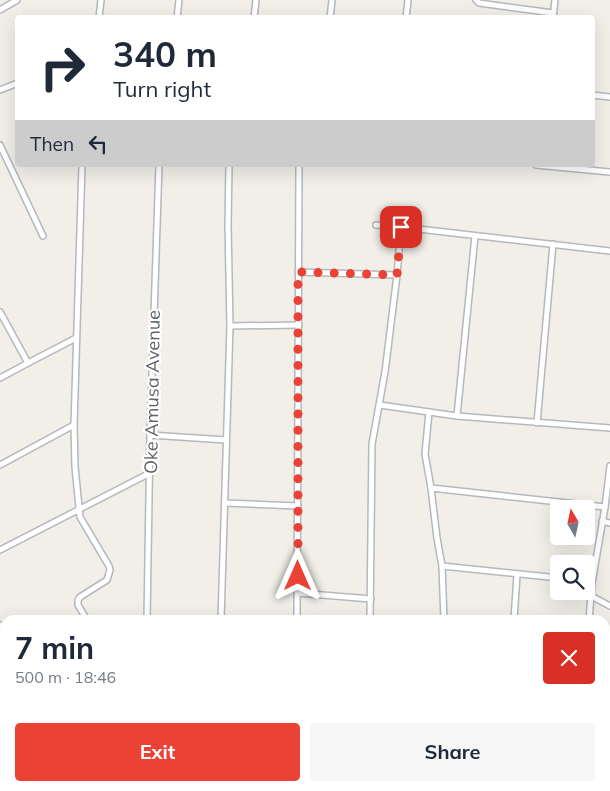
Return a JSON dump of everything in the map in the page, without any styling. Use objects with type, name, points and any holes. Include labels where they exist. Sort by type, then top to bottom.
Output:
[{"type":"street","points":[[0,10],[17,0]]},
{"type":"street","points":[[99,15],[101,0]]},
{"type":"street","points":[[177,15],[179,0]]},
{"type":"street","points":[[254,15],[256,0]]},
{"type":"street","points":[[330,15],[332,0]]},
{"type":"street","points":[[406,15],[408,0]]},
{"type":"street","points":[[476,0],[479,4],[553,15],[555,0]]},
{"type":"street","points":[[0,90],[15,85]]},
{"type":"street","points":[[595,95],[610,97]]},
{"type":"street","points":[[0,146],[43,236]]},
{"type":"street","points":[[82,167],[74,467],[80,517],[110,570],[107,580],[78,600],[78,605],[84,615]]},
{"type":"street","name":"Oke Amusa Avenue","points":[[147,615],[158,167]]},
{"type":"street","points":[[221,615],[230,326],[228,225],[230,167]]},
{"type":"street","points":[[297,615],[299,167]]},
{"type":"street","points":[[557,167],[610,172]]},
{"type":"street","points":[[376,225],[610,251]]},
{"type":"street","points":[[370,615],[372,444],[380,405],[397,275],[401,227]]},
{"type":"street","points":[[457,416],[475,236]]},
{"type":"street","points":[[537,423],[553,244]]},
{"type":"street","points":[[298,272],[397,275]]},
{"type":"street","points":[[0,312],[28,363]]},
{"type":"street","points":[[230,326],[299,325]]},
{"type":"street","points":[[0,378],[76,338]]},
{"type":"street","points":[[380,405],[457,416],[610,428]]},
{"type":"street","points":[[429,412],[426,454],[442,566],[444,615]]},
{"type":"street","points":[[0,465],[74,425]]},
{"type":"street","points":[[150,436],[226,440]]},
{"type":"street","points":[[595,555],[605,507],[610,466]]},
{"type":"street","points":[[0,550],[150,472]]},
{"type":"street","points":[[431,488],[605,507]]},
{"type":"street","points":[[225,503],[298,506]]},
{"type":"street","points":[[602,521],[610,523]]},
{"type":"street","points":[[442,566],[550,577]]},
{"type":"street","points":[[514,615],[517,575]]},
{"type":"street","points":[[298,593],[371,599]]},
{"type":"street","points":[[595,598],[610,606]]},
{"type":"street","points":[[589,615],[591,600]]},
{"type":"route","points":[[298,576],[298,272],[397,275],[401,227]]}]
